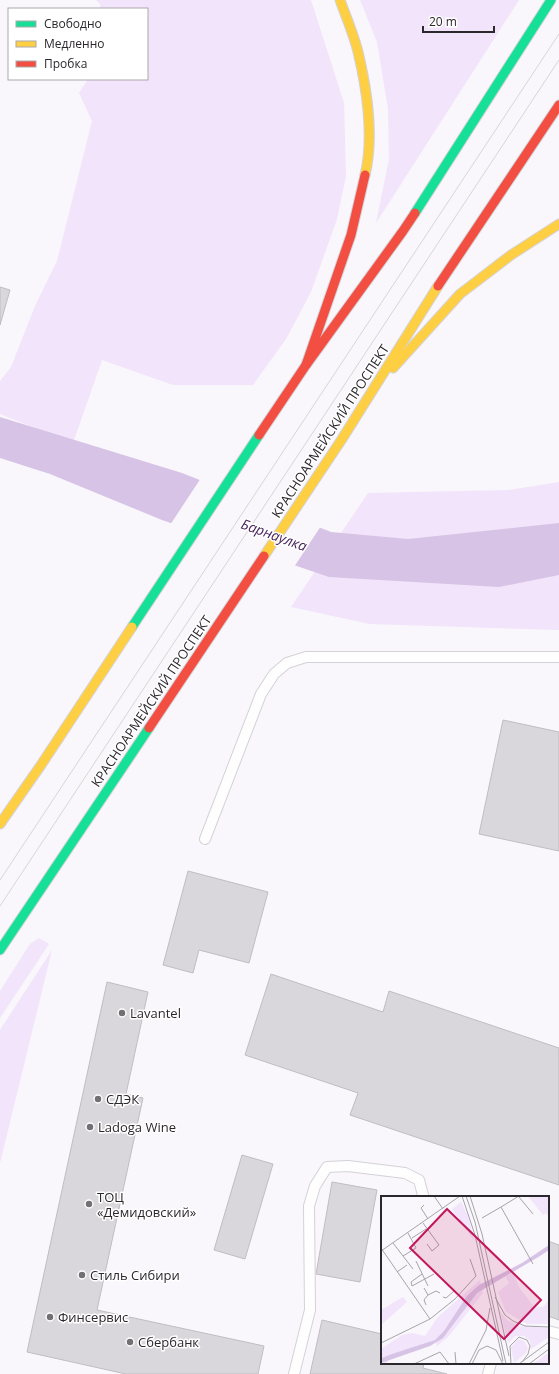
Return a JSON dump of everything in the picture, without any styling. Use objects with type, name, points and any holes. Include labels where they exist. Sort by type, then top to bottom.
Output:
[{"type":"main road","points":[[306,365],[351,235],[368,162],[370,114],[358,52],[340,0]]},
{"type":"main road","points":[[0,824],[156,593],[306,365],[403,231],[550,0]]},
{"type":"main road","name":"КРАСНОАРМЕЙСКИЙ ПРОСПЕКТ","points":[[0,950],[342,439],[449,268],[559,105]]},
{"type":"main road","points":[[375,388],[460,294],[511,254],[559,224]]},
{"type":"lane","points":[[205,839],[261,694],[274,674],[287,663],[306,657],[559,657]]},
{"type":"lane","points":[[294,1374],[310,1310],[309,1206],[315,1186],[327,1167],[348,1166],[405,1173],[420,1180],[422,1196]]},
{"type":"lane","points":[[549,1331],[559,1334]]},
{"type":"lane","points":[[488,1374],[491,1364]]},
{"type":"shaded area","points":[[96,0],[311,0],[344,103],[346,176],[337,219],[311,292],[286,339],[253,385],[173,385],[102,360],[73,443],[0,414],[0,381],[11,367],[35,306],[57,261],[92,121],[79,93],[87,80],[148,80],[148,8],[100,8],[100,4]]},
{"type":"shaded area","points":[[360,0],[519,0],[376,223],[389,159],[388,109],[377,42]]},
{"type":"shaded area","points":[[559,482],[559,630],[370,624],[291,607],[368,493],[509,490]]},
{"type":"shaded area","points":[[39,938],[49,944],[0,1018],[0,991],[30,944]]},
{"type":"shaded area","points":[[52,950],[0,1163],[0,1030]]},
{"type":"water","name":"Барнаулка","points":[[0,417],[182,473],[331,532],[408,539],[559,523],[559,575],[499,587],[329,577],[162,520],[50,474],[0,458]]},
{"type":"pier","points":[[201,478],[321,526],[294,567],[170,525]]},
{"type":"building","points":[[0,287],[10,290],[0,325]]},
{"type":"building","points":[[503,720],[559,732],[559,851],[479,834]]},
{"type":"building","points":[[188,871],[268,892],[249,963],[199,950],[193,973],[163,965]]},
{"type":"building","points":[[271,974],[383,1012],[389,991],[559,1048],[559,1185],[350,1115],[358,1093],[245,1055]]},
{"type":"building","name":"ТОЦ «Демидовский»","points":[[107,982],[148,992],[126,1094],[143,1098],[97,1310],[264,1346],[258,1374],[126,1374],[27,1352]]},
{"type":"building","points":[[242,1155],[273,1164],[245,1259],[214,1250]]},
{"type":"building","points":[[332,1182],[377,1190],[360,1282],[316,1274]]},
{"type":"building","points":[[549,1241],[559,1245],[559,1320],[549,1316]]},
{"type":"building","points":[[322,1320],[381,1334],[381,1364],[424,1364],[423,1368],[447,1374],[310,1374]]},
{"type":"tram line","points":[[0,880],[559,34]]},
{"type":"tram line","points":[[0,906],[559,60]]},
{"type":"traffic: fast","points":[[415,213],[551,0]]},
{"type":"traffic: fast","points":[[132,627],[259,435]]},
{"type":"traffic: fast","points":[[0,950],[149,728]]},
{"type":"traffic: slow","points":[[340,0],[356,46],[367,97],[369,145],[365,175]]},
{"type":"traffic: slow","points":[[393,368],[460,294],[511,255],[559,224]]},
{"type":"traffic: slow","points":[[264,556],[342,439],[438,286]]},
{"type":"traffic: slow","points":[[0,824],[41,765],[132,627]]},
{"type":"traffic: jam","points":[[438,286],[559,105]]},
{"type":"traffic: jam","points":[[306,365],[351,235],[365,175]]},
{"type":"traffic: jam","points":[[259,435],[306,365],[415,213]]},
{"type":"traffic: jam","points":[[149,728],[264,556]]},
{"type":"place","name":"Lavantel","points":[[122,1013]]},
{"type":"place","name":"СДЭК","points":[[98,1099]]},
{"type":"place","name":"Ladoga Wine","points":[[90,1127]]},
{"type":"place","name":"ТОЦ «Демидовский»","points":[[89,1204]]},
{"type":"place","name":"Стиль Сибири","points":[[82,1275]]},
{"type":"place","name":"Финсервис","points":[[50,1317]]},
{"type":"place","name":"Сбербанк","points":[[130,1342]]}]
